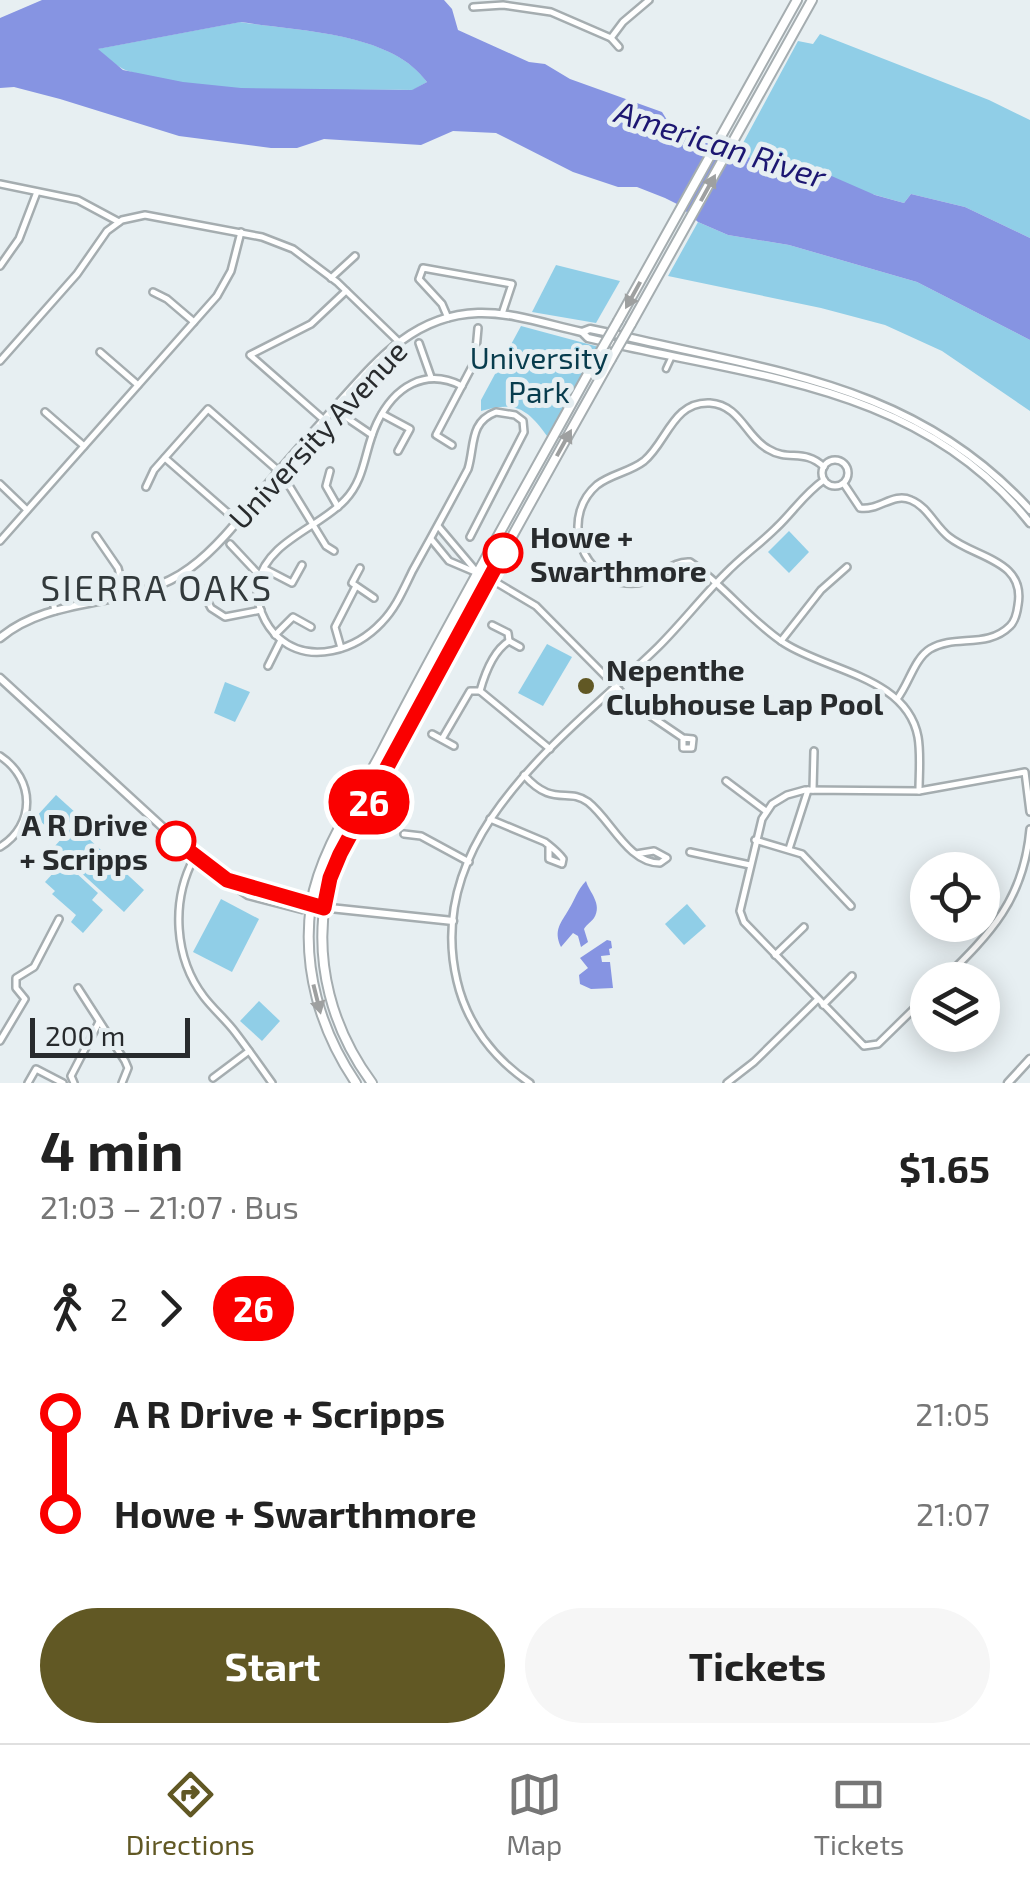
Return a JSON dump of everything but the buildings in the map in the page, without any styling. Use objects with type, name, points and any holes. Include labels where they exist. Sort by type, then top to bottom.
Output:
[{"type":"main road","points":[[356,1083],[319,1010],[310,956],[311,906],[324,860],[478,573],[797,0]]},
{"type":"main road","points":[[372,1083],[342,1034],[332,1003],[321,947],[330,878],[489,578],[812,0]]},
{"type":"street","points":[[610,38],[649,0]]},
{"type":"street","points":[[473,7],[504,4],[552,12],[610,38],[619,46]]},
{"type":"street","points":[[0,184],[86,203],[118,222]]},
{"type":"street","points":[[0,266],[27,223],[37,192]]},
{"type":"street","points":[[0,360],[77,274],[102,237],[118,222],[137,216],[280,242],[331,278],[398,341]]},
{"type":"street","points":[[0,541],[194,322],[228,278],[241,232]]},
{"type":"street","points":[[331,278],[355,256]]},
{"type":"street","points":[[448,318],[442,304],[418,279],[423,268],[512,284],[502,314]]},
{"type":"street","points":[[324,420],[250,354],[311,324],[346,291]]},
{"type":"street","points":[[154,292],[194,322]]},
{"type":"street","name":"University Avenue","points":[[0,638],[24,622],[162,584],[190,568],[398,341],[424,326],[477,313],[502,314],[582,332],[588,338],[811,386],[868,404],[908,422],[960,459],[996,486],[1030,524]]},
{"type":"street","points":[[452,445],[436,435],[475,361],[478,328]]},
{"type":"street","name":"University Avenue","points":[[582,332],[590,329],[840,386],[944,436],[986,468],[1030,510]]},
{"type":"street","points":[[419,343],[432,377]]},
{"type":"street","points":[[100,352],[138,385]]},
{"type":"street","points":[[666,369],[672,356]]},
{"type":"street","points":[[462,386],[432,377],[410,384],[382,414],[362,474],[338,507],[279,550],[262,572],[257,588],[261,610],[275,635],[306,652],[341,648],[368,634],[384,620],[468,469],[478,424],[496,412],[516,415],[523,420],[524,432],[470,537]]},
{"type":"street","points":[[824,466],[810,455],[785,455],[768,449],[735,414],[717,405],[703,404],[675,418],[644,461],[605,480],[589,494],[580,511],[578,534],[586,557],[603,575],[621,582],[642,583],[688,561],[781,641],[896,698],[911,716],[917,733],[919,791]]},
{"type":"street","points":[[146,487],[165,458],[208,409],[279,471],[326,546],[334,550]]},
{"type":"street","points":[[45,412],[84,446]]},
{"type":"street","points":[[382,414],[410,429],[398,451]]},
{"type":"street","points":[[344,416],[372,436]]},
{"type":"street","points":[[165,458],[237,521]]},
{"type":"street","points":[[824,466],[831,461],[844,463],[848,476],[844,484]]},
{"type":"street","points":[[824,466],[824,480]]},
{"type":"street","points":[[330,471],[326,486],[338,507]]},
{"type":"street","points":[[824,480],[833,486],[844,484]]},
{"type":"street","points":[[530,1083],[494,1052],[468,1014],[454,969],[453,921],[469,862],[490,819],[524,774],[776,528],[808,490],[824,480]]},
{"type":"street","points":[[0,484],[27,510]]},
{"type":"street","points":[[844,484],[860,508],[873,508],[900,498],[919,504],[957,543],[998,561],[1013,575],[1020,594],[1016,616],[1008,628],[980,641],[930,648],[920,658],[908,686],[896,698]]},
{"type":"street","points":[[438,526],[478,573]]},
{"type":"street","points":[[96,536],[118,568],[125,596]]},
{"type":"street","points":[[430,538],[449,562],[489,578],[536,606],[643,712],[683,738]]},
{"type":"street","points":[[230,544],[262,572],[292,584],[302,565]]},
{"type":"street","points":[[781,641],[820,590],[847,567]]},
{"type":"street","points":[[341,648],[335,626],[360,568]]},
{"type":"street","points":[[50,587],[55,611]]},
{"type":"street","points":[[201,588],[211,608],[226,617],[261,610]]},
{"type":"street","points":[[354,588],[374,598]]},
{"type":"street","points":[[275,635],[293,616],[312,628]]},
{"type":"street","points":[[492,625],[508,633],[509,641]]},
{"type":"street","points":[[268,666],[282,640]]},
{"type":"street","points":[[509,641],[520,647]]},
{"type":"street","points":[[480,691],[484,675],[501,646],[509,641]]},
{"type":"street","points":[[0,678],[194,858],[248,895],[302,909],[311,906],[453,921]]},
{"type":"street","points":[[480,691],[550,748]]},
{"type":"street","points":[[442,740],[470,692],[480,691]]},
{"type":"street","points":[[432,734],[454,746]]},
{"type":"street","points":[[789,849],[811,790],[814,751]]},
{"type":"street","points":[[0,756],[22,778],[27,806],[20,830],[0,847]]},
{"type":"street","points":[[910,1012],[872,1047],[862,1044],[740,915],[755,840],[766,811],[788,794],[811,790],[919,791],[1025,772],[1030,812]]},
{"type":"street","points":[[524,774],[541,791],[581,798],[591,804],[636,854],[653,864],[667,858],[654,851],[636,854]]},
{"type":"street","points":[[726,781],[766,811]]},
{"type":"street","points":[[490,819],[549,846]]},
{"type":"street","points":[[961,962],[1005,911],[1023,870],[1030,829]]},
{"type":"street","points":[[404,834],[421,836],[469,862]]},
{"type":"street","points":[[755,840],[789,849],[809,860],[850,906]]},
{"type":"street","points":[[690,852],[750,865]]},
{"type":"street","points":[[194,858],[181,890],[180,928],[185,961],[204,997],[272,1083]]},
{"type":"street","points":[[0,1041],[24,999],[16,988],[16,978],[34,967],[58,919]]},
{"type":"street","points":[[775,954],[804,927]]},
{"type":"street","points":[[726,1083],[736,1081],[852,976]]},
{"type":"street","points":[[78,988],[127,1065],[122,1083]]},
{"type":"street","points":[[28,1083],[36,1069],[70,1082],[98,1022]]},
{"type":"street","points":[[213,1078],[249,1051]]},
{"type":"street","points":[[1008,1083],[1030,1059]]},
{"type":"green space","points":[[240,22],[367,43],[411,65],[427,82],[413,90],[268,90],[195,85],[128,71],[97,49]]},
{"type":"green space","points":[[820,34],[1030,120],[1030,238],[965,207],[911,194],[904,203],[736,156],[798,41],[813,44]]},
{"type":"green space","points":[[698,222],[728,235],[789,245],[917,282],[1030,340],[1030,411],[942,351],[885,325],[668,276]]},
{"type":"green space","points":[[556,265],[620,281],[596,323],[532,312]]},
{"type":"green space","name":"University Park","points":[[521,326],[599,347],[547,436],[519,409],[481,411],[481,400]]},
{"type":"green space","points":[[789,531],[809,552],[789,573],[768,552]]},
{"type":"green space","points":[[547,644],[572,657],[543,706],[518,693]]},
{"type":"green space","points":[[225,682],[250,692],[235,722],[214,713]]},
{"type":"green space","points":[[56,795],[77,814],[56,836],[36,817]]},
{"type":"green space","points":[[74,825],[144,890],[124,912],[77,869],[75,872],[98,893],[92,900],[103,910],[83,933],[71,922],[76,915],[52,894],[55,891],[45,882],[66,859],[54,847]]},
{"type":"green space","points":[[221,899],[259,919],[232,972],[193,952]]},
{"type":"green space","points":[[687,904],[706,926],[684,945],[665,924]]},
{"type":"green space","points":[[259,1001],[280,1021],[262,1041],[240,1021]]},
{"type":"water","points":[[42,0],[444,0],[452,9],[458,30],[529,62],[545,64],[570,79],[662,112],[667,120],[736,156],[804,164],[875,195],[904,203],[911,194],[965,207],[1030,238],[1030,340],[917,282],[789,245],[728,235],[698,222],[665,198],[573,172],[496,133],[453,131],[421,145],[324,139],[297,148],[271,148],[179,136],[60,99],[14,87],[0,88],[0,18]],"holes":[[[241,22],[368,43],[411,65],[427,82],[412,90],[241,88],[123,70],[98,49]]]},
{"type":"water","points":[[586,881],[597,908],[584,929],[588,942],[581,947],[573,933],[561,947],[559,927]]},
{"type":"water","points":[[611,941],[610,955],[601,956],[602,962],[610,962],[613,988],[591,989],[580,984],[579,975],[588,968],[580,958]]},
{"type":"bus line","name":"26","points":[[176,841],[227,880],[324,908],[340,854],[503,553]]},
{"type":"place","name":"Howe + Swarthmore","points":[[503,553]]},
{"type":"place","name":"Nepenthe Clubhouse Lap Pool","points":[[586,686]]},
{"type":"place","name":"A R Drive + Scripps","points":[[176,841]]},
{"type":"district","name":"SIERRA OAKS","points":[[157,587]]},
{"type":"water label","name":"American River","points":[[721,143]]}]
